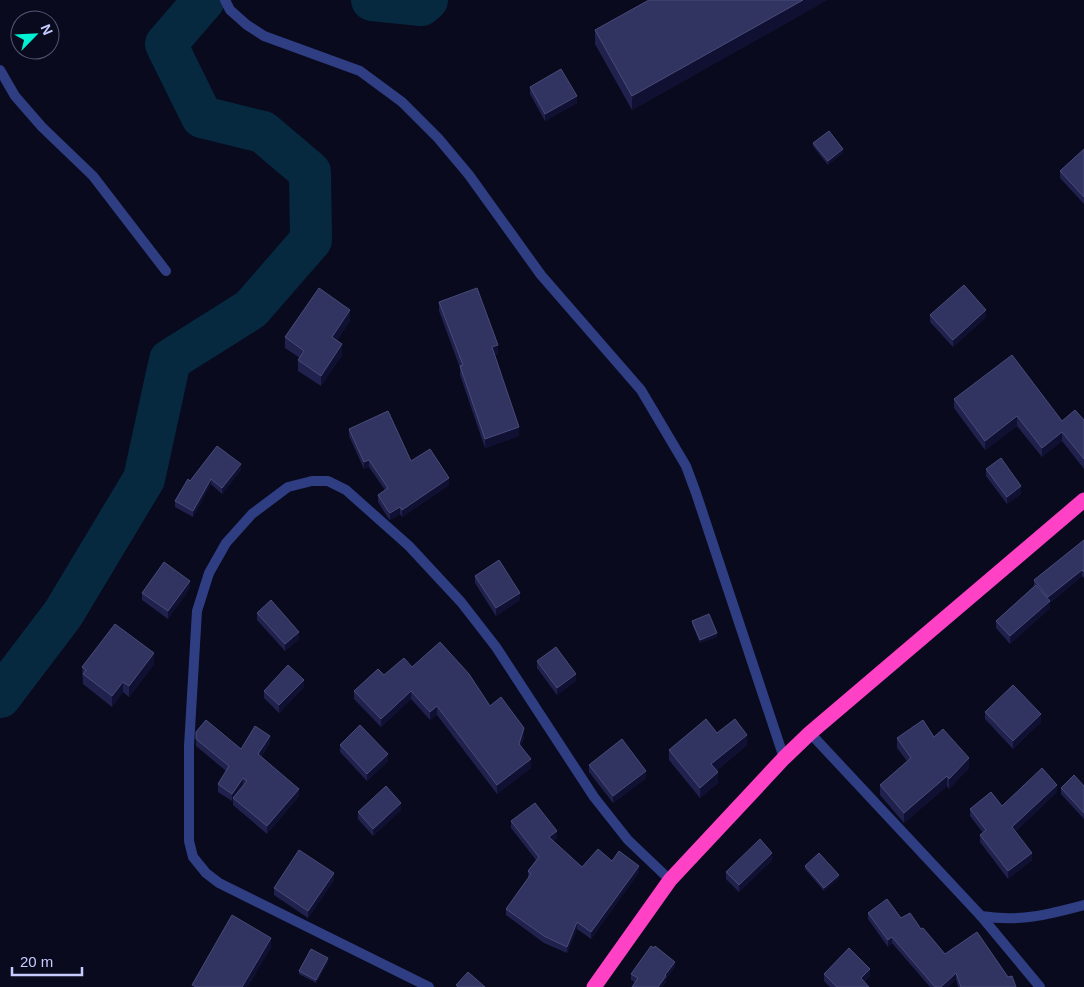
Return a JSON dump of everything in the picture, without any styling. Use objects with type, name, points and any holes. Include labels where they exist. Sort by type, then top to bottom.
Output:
[{"type":"highway","points":[[594,987],[670,880],[784,758],[810,733],[1084,500]]},
{"type":"street","points":[[225,0],[230,10],[247,25],[264,36],[360,71],[402,102],[438,138],[469,175],[541,275],[641,390],[686,466],[784,758]]},
{"type":"street","points":[[0,70],[15,96],[42,127],[93,176],[166,271]]},
{"type":"street","points":[[429,987],[219,883],[206,873],[193,857],[189,841],[190,746],[197,611],[209,573],[226,543],[252,514],[288,487],[312,481],[328,481],[346,490],[409,546],[461,602],[496,647],[594,797],[628,840],[670,880]]},
{"type":"street","points":[[810,733],[980,916],[1040,987]]},
{"type":"street","points":[[980,916],[1018,919],[1042,916],[1084,905]]},
{"type":"building","points":[[649,0],[803,0],[632,96],[595,30]]},
{"type":"building","points":[[561,69],[577,96],[545,114],[530,87]]},
{"type":"building","points":[[829,131],[843,149],[828,161],[813,143]]},
{"type":"building","points":[[1084,149],[1084,197],[1060,171]]},
{"type":"building","points":[[964,285],[986,310],[953,340],[930,315]]},
{"type":"building","points":[[319,288],[350,310],[332,337],[342,344],[321,376],[298,360],[304,351],[285,337]]},
{"type":"building","points":[[477,288],[498,345],[492,347],[519,427],[485,439],[460,366],[463,365],[439,302]]},
{"type":"building","points":[[1012,355],[1062,421],[1075,410],[1084,420],[1084,459],[1062,432],[1042,448],[1017,416],[985,441],[954,399]]},
{"type":"building","points":[[388,411],[411,461],[430,449],[449,478],[402,510],[400,507],[390,513],[378,495],[388,488],[369,460],[364,462],[349,429]]},
{"type":"building","points":[[217,446],[241,464],[222,488],[211,479],[193,511],[175,501],[188,479],[190,481]]},
{"type":"building","points":[[1001,458],[1021,486],[1007,497],[986,469]]},
{"type":"building","points":[[1084,540],[1084,572],[1082,570],[1048,597],[1034,580]]},
{"type":"building","points":[[499,560],[520,593],[496,608],[475,576]]},
{"type":"building","points":[[164,562],[190,581],[168,611],[142,593]]},
{"type":"building","points":[[1036,585],[1050,601],[1010,636],[996,621]]},
{"type":"building","points":[[271,600],[299,632],[285,644],[257,613]]},
{"type":"building","points":[[709,614],[717,633],[700,640],[692,621]]},
{"type":"building","points":[[115,624],[154,653],[129,686],[123,682],[112,696],[83,674],[86,670],[82,667]]},
{"type":"building","points":[[440,642],[469,674],[490,706],[501,697],[524,728],[519,744],[531,759],[497,785],[437,706],[430,712],[411,691],[381,719],[354,691],[378,669],[384,675],[404,658],[412,667]]},
{"type":"building","points":[[556,647],[576,674],[557,688],[537,661]]},
{"type":"building","points":[[288,665],[304,680],[279,705],[264,691]]},
{"type":"building","points":[[1013,685],[1041,714],[1013,741],[985,712]]},
{"type":"building","points":[[706,719],[717,733],[735,719],[747,735],[711,764],[718,772],[700,788],[669,750]]},
{"type":"building","points":[[206,720],[241,749],[255,726],[270,736],[258,754],[299,789],[267,826],[233,798],[247,781],[243,778],[232,794],[218,784],[229,766],[196,739],[196,732]]},
{"type":"building","points":[[923,720],[934,737],[943,729],[969,758],[949,779],[947,776],[904,813],[880,785],[911,758],[897,738]]},
{"type":"building","points":[[360,725],[388,754],[367,774],[340,745]]},
{"type":"building","points":[[622,739],[646,771],[613,796],[589,765]]},
{"type":"building","points":[[1042,768],[1057,785],[1012,827],[1032,853],[1008,871],[980,835],[986,830],[970,809],[991,792],[1002,806]]},
{"type":"building","points":[[1074,775],[1084,786],[1084,813],[1061,788]]},
{"type":"building","points":[[386,786],[401,803],[373,829],[358,812]]},
{"type":"building","points":[[535,803],[557,831],[549,837],[582,867],[598,849],[612,861],[619,851],[639,866],[591,932],[577,922],[567,947],[544,936],[506,909],[531,874],[528,871],[539,857],[511,821]]},
{"type":"building","points":[[760,839],[772,853],[739,885],[726,872]]},
{"type":"building","points":[[299,850],[334,873],[308,911],[274,888]]},
{"type":"building","points":[[819,853],[839,875],[824,888],[805,866]]},
{"type":"building","points":[[887,899],[901,918],[910,913],[921,929],[923,928],[945,954],[977,932],[1008,977],[1012,976],[1016,987],[961,987],[956,973],[941,987],[935,987],[892,937],[888,940],[868,913]]},
{"type":"building","points":[[232,915],[271,938],[242,987],[196,987],[192,985]]},
{"type":"building","points":[[651,946],[654,948],[655,946],[675,962],[658,987],[632,987],[638,978],[631,974]]},
{"type":"building","points":[[849,948],[870,969],[861,978],[869,987],[837,987],[824,974]]},
{"type":"building","points":[[311,949],[328,958],[316,980],[299,971]]},
{"type":"building","points":[[468,972],[485,987],[458,987],[456,985]]},
{"type":"waterway","points":[[0,697],[63,614],[144,479],[170,360],[251,309],[311,240],[310,172],[263,132],[202,117],[166,44],[204,0]]},
{"type":"waterway","points":[[372,0],[421,5],[427,0]]}]
